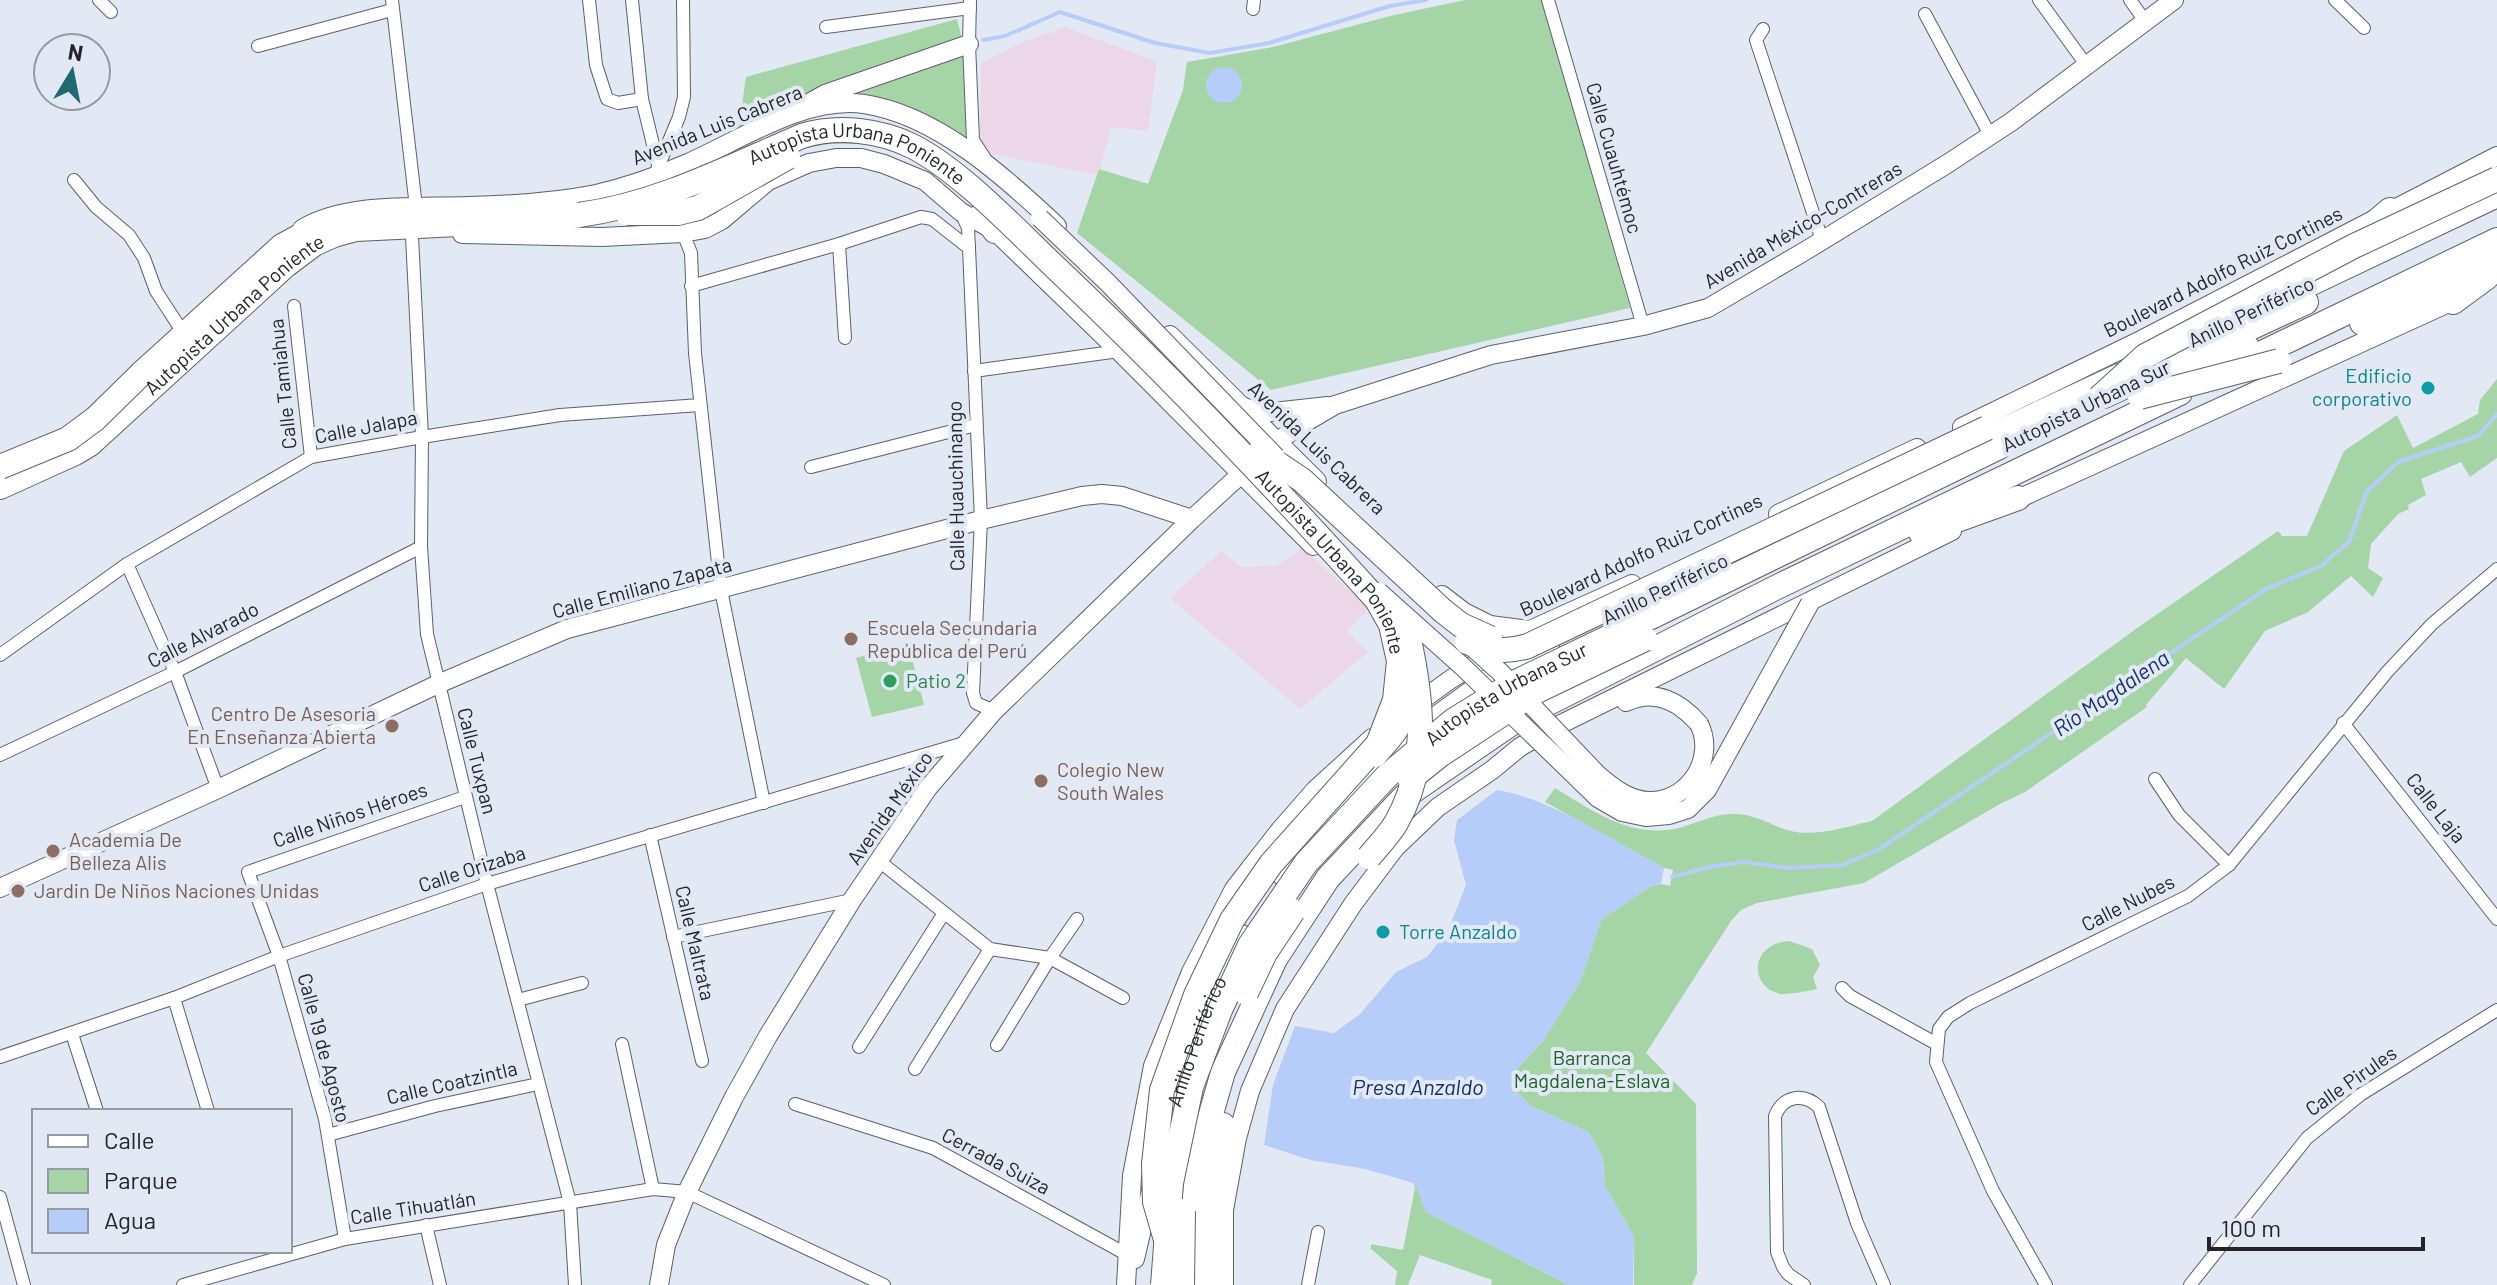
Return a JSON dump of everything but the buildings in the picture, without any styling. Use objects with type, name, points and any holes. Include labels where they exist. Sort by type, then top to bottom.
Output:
[{"type":"highway","name":"Autopista Urbana Poniente","points":[[0,467],[68,439],[82,429],[282,246],[308,231],[356,217],[543,208],[603,201],[674,179],[797,125],[836,117],[861,118],[905,129],[922,136],[964,166],[1268,447]]},
{"type":"highway","name":"Autopista Urbana Poniente","points":[[0,487],[75,453],[99,437],[266,282],[314,244],[334,235],[356,229],[543,220],[598,203],[644,202],[818,131],[864,132],[910,145],[947,169],[1011,225],[1142,350],[1274,486],[1377,600],[1391,625],[1399,661],[1395,700],[1378,744],[1271,864],[1232,920],[1196,995],[1162,1090],[1154,1164],[1155,1202],[1166,1240]]},
{"type":"highway","points":[[598,203],[655,215],[678,213],[698,208],[797,152],[818,146],[874,145],[923,163],[963,194],[988,221]]},
{"type":"highway","points":[[2099,398],[2145,356],[2354,246],[2497,179]]},
{"type":"highway","name":"Anillo Periférico","points":[[1162,1285],[1171,1114],[1207,1006],[1242,936],[1298,854],[1398,747],[1508,667],[1587,627],[2497,195]]},
{"type":"highway","points":[[2299,288],[2390,210]]},
{"type":"highway","name":"Autopista Urbana Sur","points":[[1162,1285],[1171,1183],[1191,1087],[1220,1010],[1250,945],[1306,863],[1387,776],[1454,720],[1516,682],[2099,398],[2497,213]]},
{"type":"highway","name":"Autopista Urbana Sur","points":[[1182,1285],[1183,1201],[1205,1096],[1232,1019],[1265,953],[1319,872],[1398,788],[1440,755],[1537,691],[1720,603],[1929,495],[2497,229]]},
{"type":"highway","name":"Anillo Periférico","points":[[1189,1285],[1197,1163],[1223,1072],[1275,959],[1328,878],[1404,797],[1519,718],[1777,587],[2497,240]]},
{"type":"highway","points":[[2140,397],[2279,361],[2497,260]]},
{"type":"highway","points":[[2453,302],[2497,269]]},
{"type":"highway","points":[[1467,642],[1489,650],[1511,652],[1528,646],[1987,428],[2161,357]]},
{"type":"highway","points":[[1268,447],[1443,611],[1478,634],[1523,643],[1552,641],[1610,623],[1653,616]]},
{"type":"highway","points":[[1205,1285],[1209,1211],[1221,1131],[1245,1053],[1284,972],[1308,933],[1336,893],[1395,826],[1415,780],[1420,757],[1418,688],[1407,631],[1393,599],[1365,562],[1288,488],[1268,447]]},
{"type":"highway","points":[[1777,587],[2018,498]]},
{"type":"highway","points":[[1359,748],[1447,711]]},
{"type":"main road","name":"Avenida México-Contreras","points":[[1268,447],[1335,405],[1491,355],[1643,326],[1708,308],[1990,135],[2174,0]]},
{"type":"main road","points":[[773,123],[825,94],[969,44]]},
{"type":"main road","name":"Avenida Luis Cabrera","points":[[0,467],[68,438],[260,260],[311,224],[328,217],[362,211],[416,207],[534,202],[598,203],[656,171],[773,123],[826,106],[850,103],[895,111],[943,135],[993,170],[1054,223],[1202,366],[1238,404],[1268,447],[1448,601],[1490,625],[1530,630]]},
{"type":"main road","points":[[909,118],[980,168],[1040,218],[1108,283],[1381,566],[1500,672],[1614,789],[1633,798],[1651,801],[1670,798],[1698,772],[1706,749],[1705,736],[1699,724],[1677,704],[1654,696],[1632,699],[1603,712],[1571,720]]},
{"type":"main road","points":[[705,229],[754,167],[806,142],[839,136],[888,143],[925,160],[949,177],[988,221],[1360,592],[1389,628],[1404,664],[1400,715]]},
{"type":"main road","name":"Boulevard Adolfo Ruiz Cortines","points":[[1127,1285],[1126,1254],[1132,1176],[1153,1066],[1191,972],[1234,889],[1315,790],[1359,748],[1451,679],[1530,630],[1678,564],[2141,340],[2497,156]]},
{"type":"main road","points":[[0,496],[52,473],[94,449],[316,254],[357,238],[462,234],[602,237],[683,233],[705,229],[722,220],[768,181],[809,163],[861,158],[925,181],[988,221],[1031,254],[1138,355],[1266,486],[1463,667],[1598,798],[1622,812],[1646,817],[1669,815],[1688,809],[1707,790],[1810,603]]},
{"type":"main road","points":[[598,203],[590,216],[602,237]]},
{"type":"main road","points":[[1224,1285],[1224,1210],[1237,1138],[1267,1047],[1304,977],[1353,904],[1395,848],[1438,807],[1520,747],[1571,720],[2018,498],[2497,281]]},
{"type":"main road","points":[[1161,394],[1188,399],[1202,383],[1202,366]]},
{"type":"main road","points":[[1987,428],[2034,392]]},
{"type":"main road","points":[[1238,404],[1263,413],[1335,405]]},
{"type":"main road","name":"Avenida México","points":[[659,1285],[666,1245],[687,1192],[734,1097],[852,900],[928,788],[994,711],[1268,447]]},
{"type":"main road","name":"Calle Emiliano Zapata","points":[[0,888],[438,684],[567,629],[1082,496],[1122,496],[1192,519]]},
{"type":"main road","points":[[1127,1285],[1157,1164],[1167,1098],[1192,1023],[1239,924],[1273,875],[1319,819],[1399,734],[1409,714],[1406,651],[1390,603]]},
{"type":"street","points":[[99,0],[111,12]]},
{"type":"street","points":[[589,0],[596,65],[607,99],[618,103],[643,102]]},
{"type":"street","points":[[632,0],[643,102],[656,171]]},
{"type":"street","points":[[656,171],[679,117],[684,97],[683,0]]},
{"type":"street","name":"Calle Cuauhtémoc","points":[[1548,0],[1643,326]]},
{"type":"street","points":[[2039,0],[2087,66]]},
{"type":"street","points":[[2130,0],[2145,21]]},
{"type":"street","points":[[2335,0],[2364,28]]},
{"type":"street","points":[[826,27],[970,4],[973,140],[993,170]]},
{"type":"street","points":[[258,46],[392,5],[416,207]]},
{"type":"street","points":[[1925,14],[1990,135]]},
{"type":"street","points":[[1763,29],[1756,40],[1822,240]]},
{"type":"street","points":[[74,180],[96,207],[129,235],[144,258],[156,291],[182,331]]},
{"type":"street","points":[[691,286],[921,217],[932,219],[969,248]]},
{"type":"street","name":"Calle Huauchinango","points":[[988,221],[968,228],[981,520],[973,693],[976,703],[994,711]]},
{"type":"street","points":[[683,233],[691,253],[700,405],[721,590],[764,803]]},
{"type":"street","name":"Calle Tuxpan","points":[[412,236],[422,437],[421,547],[427,634],[465,797],[570,1203],[575,1285]]},
{"type":"street","points":[[839,244],[845,338]]},
{"type":"street","name":"Calle Tamiahua","points":[[294,306],[311,457]]},
{"type":"street","points":[[974,371],[1119,351]]},
{"type":"street","name":"Calle Jalapa","points":[[0,655],[127,564],[311,457],[560,415],[700,405]]},
{"type":"street","points":[[811,467],[976,425]]},
{"type":"street","name":"Calle Alvarado","points":[[0,755],[175,672],[421,547]]},
{"type":"street","points":[[127,564],[175,672],[218,789]]},
{"type":"street","name":"Calle Nubes","points":[[1937,1044],[1939,1029],[1948,1017],[1970,1003],[2188,896],[2229,865],[2387,672],[2432,624],[2497,569]]},
{"type":"street","name":"Calle Laja","points":[[2343,723],[2497,919]]},
{"type":"street","name":"Calle Orizaba","points":[[0,1057],[174,998],[279,956],[487,884],[964,743]]},
{"type":"street","points":[[2155,779],[2179,815],[2229,865]]},
{"type":"street","name":"Calle Niños Héroes","points":[[248,872],[465,797]]},
{"type":"street","name":"Calle Maltrata","points":[[650,835],[702,1061]]},
{"type":"street","points":[[879,861],[990,949],[1050,958],[1123,998]]},
{"type":"street","name":"Calle 19 de Agosto","points":[[248,872],[279,956],[325,1119],[345,1239]]},
{"type":"street","points":[[673,937],[852,900]]},
{"type":"street","points":[[859,1047],[944,913]]},
{"type":"street","points":[[997,1045],[1077,919]]},
{"type":"street","points":[[915,1069],[990,949]]},
{"type":"street","points":[[518,1000],[582,983]]},
{"type":"street","points":[[1842,988],[1850,996],[1937,1044],[1936,1062],[1968,1138],[2000,1204],[2046,1285]]},
{"type":"street","points":[[174,998],[207,1109]]},
{"type":"street","name":"Calle Pirules","points":[[2190,1285],[2307,1138],[2360,1095],[2497,1010]]},
{"type":"street","points":[[72,1034],[96,1109]]},
{"type":"street","points":[[622,1044],[653,1189]]},
{"type":"street","name":"Calle Coatzintla","points":[[328,1135],[435,1106],[538,1084]]},
{"type":"street","points":[[1804,1285],[1783,1267],[1777,1245],[1775,1116],[1781,1105],[1798,1097],[1819,1107],[1857,1223],[1884,1285]]},
{"type":"street","name":"Cerrada Suiza","points":[[795,1104],[933,1148],[1126,1254]]},
{"type":"street","name":"Calle Tihuatlán","points":[[183,1285],[345,1239],[653,1189],[687,1192],[884,1285]]},
{"type":"street","points":[[0,1197],[24,1285]]},
{"type":"street","points":[[426,1225],[440,1285]]},
{"type":"street","points":[[1308,1285],[1318,1232]]},
{"type":"street","points":[[0,1250],[14,1247]]},
{"type":"shaded area","points":[[1065,27],[1157,62],[1148,131],[1111,127],[1098,175],[980,152],[981,63],[1021,43]]},
{"type":"shaded area","points":[[1303,548],[1369,609],[1347,632],[1368,652],[1300,709],[1170,598],[1221,551],[1241,567],[1276,566]]},
{"type":"green space","points":[[1465,0],[1542,0],[1630,308],[1271,390],[1077,233],[1099,169],[1148,184],[1183,90],[1187,62],[1273,47]]},
{"type":"green space","points":[[957,19],[963,44],[972,140],[988,163],[929,125],[853,110],[805,114],[737,140],[746,77]]},
{"type":"green space","name":"Barranca Magdalena-Eslava","points":[[2497,379],[2497,458],[2470,477],[2461,462],[2421,479],[2426,495],[2408,505],[2409,509],[2398,514],[2371,544],[2368,568],[2383,578],[2373,597],[2351,576],[2308,612],[2265,631],[2224,689],[2186,658],[2147,707],[2025,792],[1864,883],[1757,903],[1741,910],[1646,1053],[1696,1104],[1697,1273],[1692,1285],[1634,1285],[1634,1237],[1605,1186],[1603,1158],[1588,1132],[1531,1106],[1512,1087],[1515,1071],[1543,1041],[1581,980],[1601,920],[1651,886],[1670,886],[1673,870],[1664,868],[1545,802],[1555,788],[1612,820],[1641,829],[1674,829],[1726,814],[1741,814],[1787,830],[1808,833],[1872,821],[2140,626],[2278,531],[2282,536],[2307,536],[2344,451],[2397,415],[2413,448],[2478,414],[2480,400]]},
{"type":"green space","name":"Patio 2","points":[[908,643],[924,705],[872,717],[856,658]]},
{"type":"green space","points":[[1789,941],[1812,949],[1820,965],[1813,977],[1817,989],[1780,994],[1763,983],[1759,975],[1760,957],[1776,944]]},
{"type":"green space","points":[[1413,1183],[1426,1212],[1569,1285],[1491,1285],[1492,1280],[1420,1255],[1408,1285],[1395,1285],[1397,1271],[1371,1249],[1371,1244],[1403,1250],[1415,1188]]},
{"type":"water","points":[[1224,67],[1237,72],[1242,85],[1237,98],[1224,103],[1211,98],[1206,85],[1211,72]]},
{"type":"water","name":"Presa Anzaldo","points":[[1497,790],[1560,811],[1664,868],[1661,884],[1651,886],[1601,920],[1581,980],[1543,1041],[1515,1071],[1512,1087],[1531,1106],[1588,1132],[1603,1158],[1605,1186],[1634,1237],[1633,1285],[1569,1285],[1426,1212],[1413,1183],[1365,1169],[1310,1160],[1264,1145],[1273,1085],[1295,1026],[1334,1033],[1360,1014],[1396,972],[1427,957],[1448,930],[1466,885],[1454,840],[1457,820]]},
{"type":"waterway","points":[[983,40],[1005,36],[1060,12],[1155,43],[1210,53],[1269,43],[1390,6],[1426,0]]},
{"type":"waterway","name":"Río Magdalena","points":[[1672,877],[1744,862],[1787,868],[1843,865],[1879,849],[2266,589],[2321,566],[2349,542],[2367,491],[2398,462],[2478,436],[2497,414]]},
{"type":"place","name":"Edificio corporativo","points":[[2428,388]]},
{"type":"place","name":"Escuela Secundaria República del Perú","points":[[851,639]]},
{"type":"place","name":"Patio 2","points":[[890,681]]},
{"type":"place","name":"Centro De Asesoria En Enseñanza Abierta","points":[[392,726]]},
{"type":"place","name":"Colegio New South Wales","points":[[1041,781]]},
{"type":"place","name":"Academia De Belleza Alis","points":[[53,851]]},
{"type":"place","name":"Jardin De Niños Naciones Unidas","points":[[18,891]]},
{"type":"place","name":"Torre Anzaldo","points":[[1383,932]]}]
